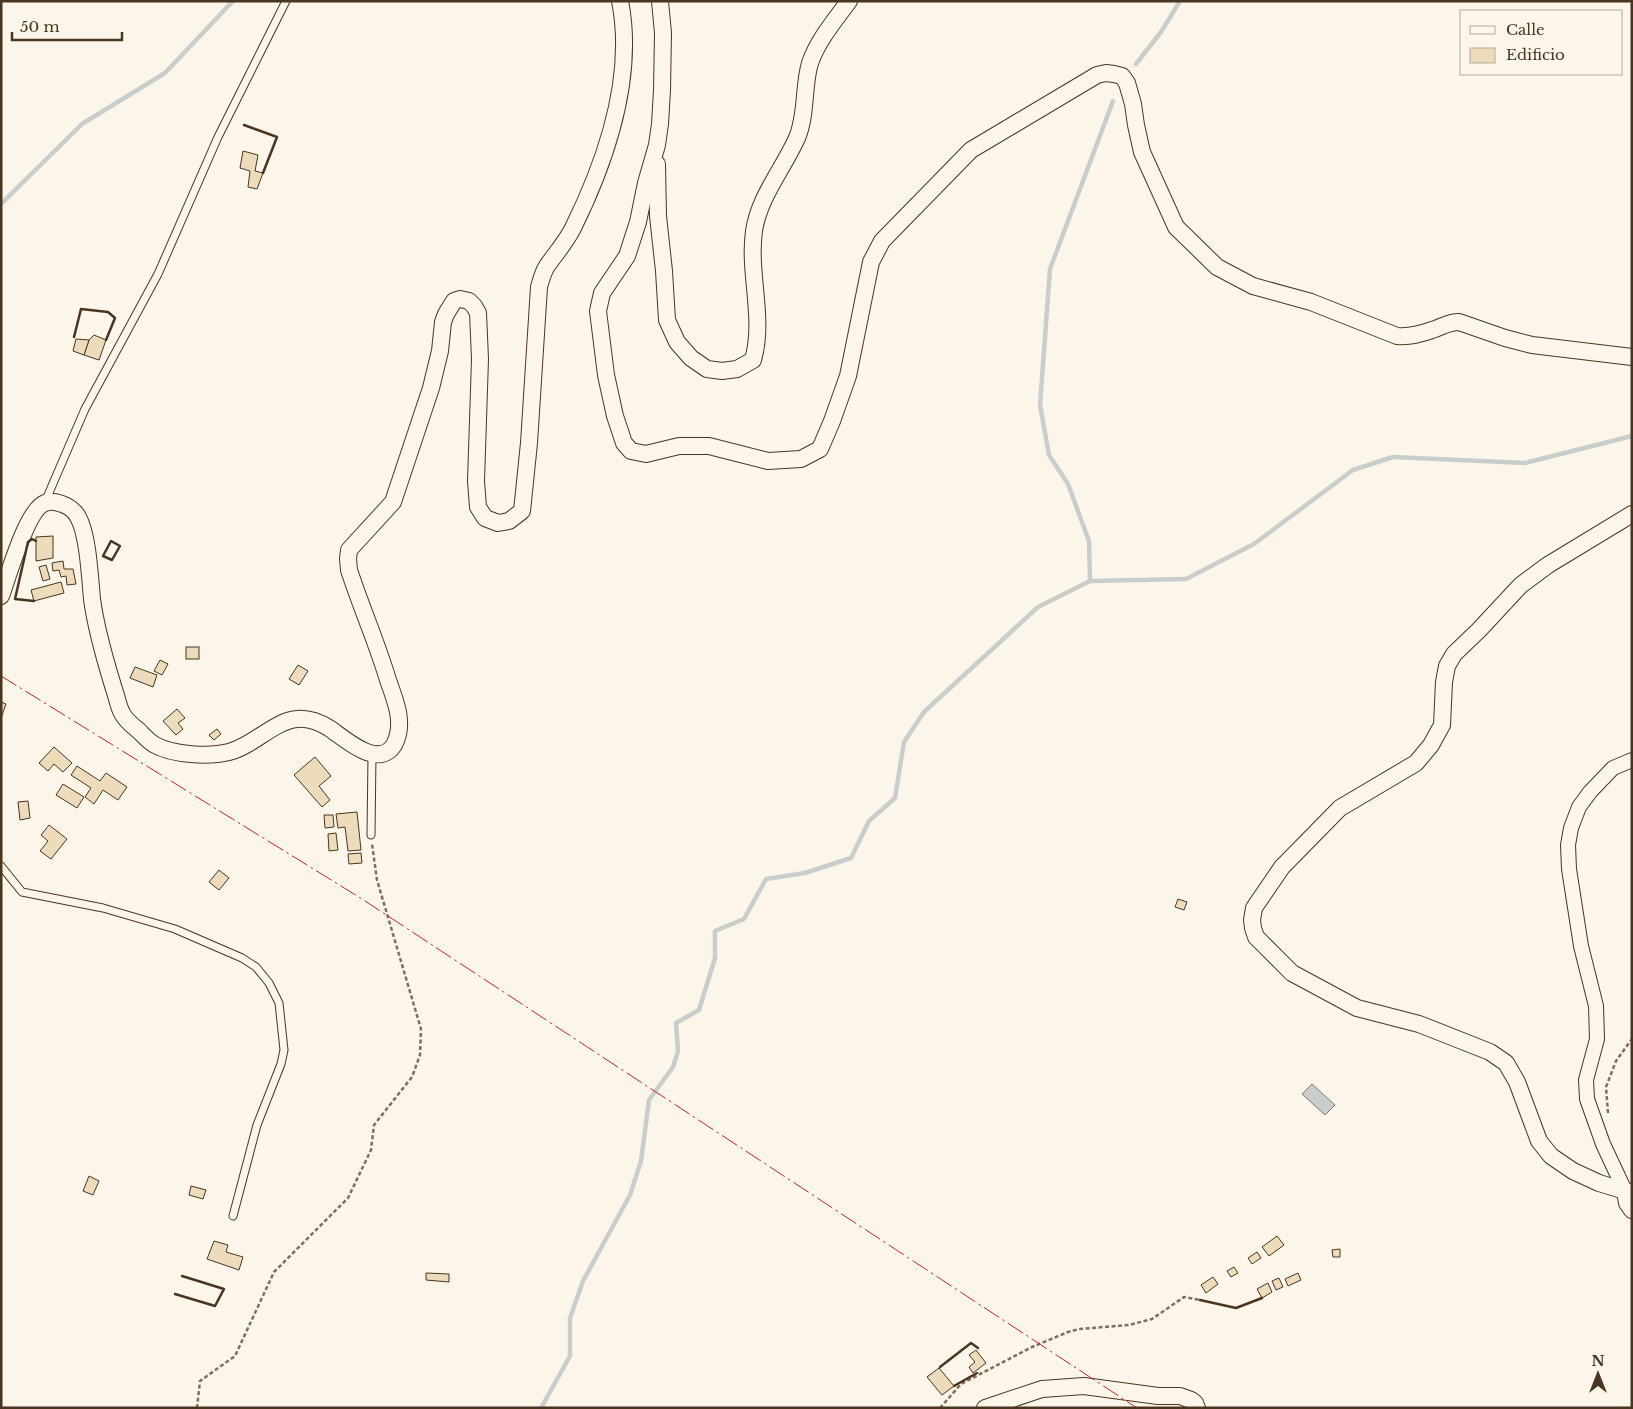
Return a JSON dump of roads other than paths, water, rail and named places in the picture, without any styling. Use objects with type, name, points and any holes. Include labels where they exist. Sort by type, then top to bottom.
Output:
[{"type":"street","points":[[1,596],[30,518],[45,503],[63,504],[78,517],[86,543],[93,603],[109,673],[122,714],[154,745],[197,755],[230,752],[283,723],[295,719],[309,719],[328,727],[348,743],[372,755],[383,753],[393,746],[399,732],[399,713],[377,645],[349,570],[349,550],[393,502],[431,388],[440,351],[443,322],[454,302],[460,299],[469,302],[478,313],[480,359],[476,481],[478,507],[485,518],[498,523],[509,521],[522,511],[529,443],[539,287],[546,268],[572,229],[592,182],[618,109],[625,56],[620,1]]},
{"type":"street","points":[[660,1],[663,33],[662,90],[657,145],[646,183],[638,222],[627,256],[602,293],[598,311],[606,375],[624,443],[631,452],[646,454],[678,446],[709,446],[768,461],[801,458],[820,448],[848,376],[871,262],[882,241],[971,150],[1097,75],[1106,73],[1122,76],[1127,82],[1142,152],[1176,227],[1217,267],[1253,286],[1311,302],[1397,336],[1408,337],[1452,322],[1459,322],[1532,345],[1632,357]]},
{"type":"street","points":[[657,145],[658,216],[667,320],[677,342],[691,358],[707,369],[722,371],[737,369],[753,360],[758,344],[753,254],[754,231],[759,210],[798,136],[810,63],[825,34],[849,1]]},
{"type":"street","points":[[1628,1192],[1599,1183],[1573,1171],[1551,1156],[1539,1142],[1517,1082],[1506,1063],[1490,1052],[1419,1024],[1357,1008],[1292,973],[1256,937],[1252,920],[1254,908],[1282,867],[1340,808],[1416,763],[1431,745],[1442,725],[1444,682],[1447,666],[1454,654],[1521,585],[1548,565],[1632,514]]},
{"type":"street","points":[[1632,760],[1613,768],[1590,792],[1579,807],[1571,828],[1568,845],[1569,869],[1581,946],[1596,1006],[1597,1039],[1586,1080],[1587,1099],[1603,1144],[1628,1192],[1627,1203],[1632,1210]]},
{"type":"street","points":[[985,1408],[1042,1389],[1084,1386],[1158,1396],[1180,1396],[1191,1400],[1197,1408]]},
{"type":"lane","points":[[45,503],[85,409],[158,274],[218,137],[286,1]]},
{"type":"lane","points":[[371,835],[372,755]]},
{"type":"lane","points":[[1,866],[19,891],[103,908],[175,929],[242,958],[256,967],[269,984],[279,1003],[284,1050],[281,1064],[257,1125],[233,1216]]},
{"type":"waterway","points":[[1,204],[82,124],[165,73],[233,1]]},
{"type":"waterway","points":[[1136,64],[1161,32],[1180,1]]},
{"type":"waterway","points":[[1090,581],[1089,541],[1068,484],[1049,455],[1040,405],[1050,269],[1113,101]]},
{"type":"waterway","points":[[541,1408],[570,1356],[570,1318],[583,1281],[630,1195],[641,1161],[649,1100],[673,1067],[678,1051],[676,1023],[699,1010],[715,958],[715,931],[744,919],[766,879],[805,873],[851,858],[869,821],[895,798],[904,742],[924,712],[1038,607],[1090,581],[1186,579],[1254,544],[1353,470],[1393,457],[1525,463],[1632,436]]}]
